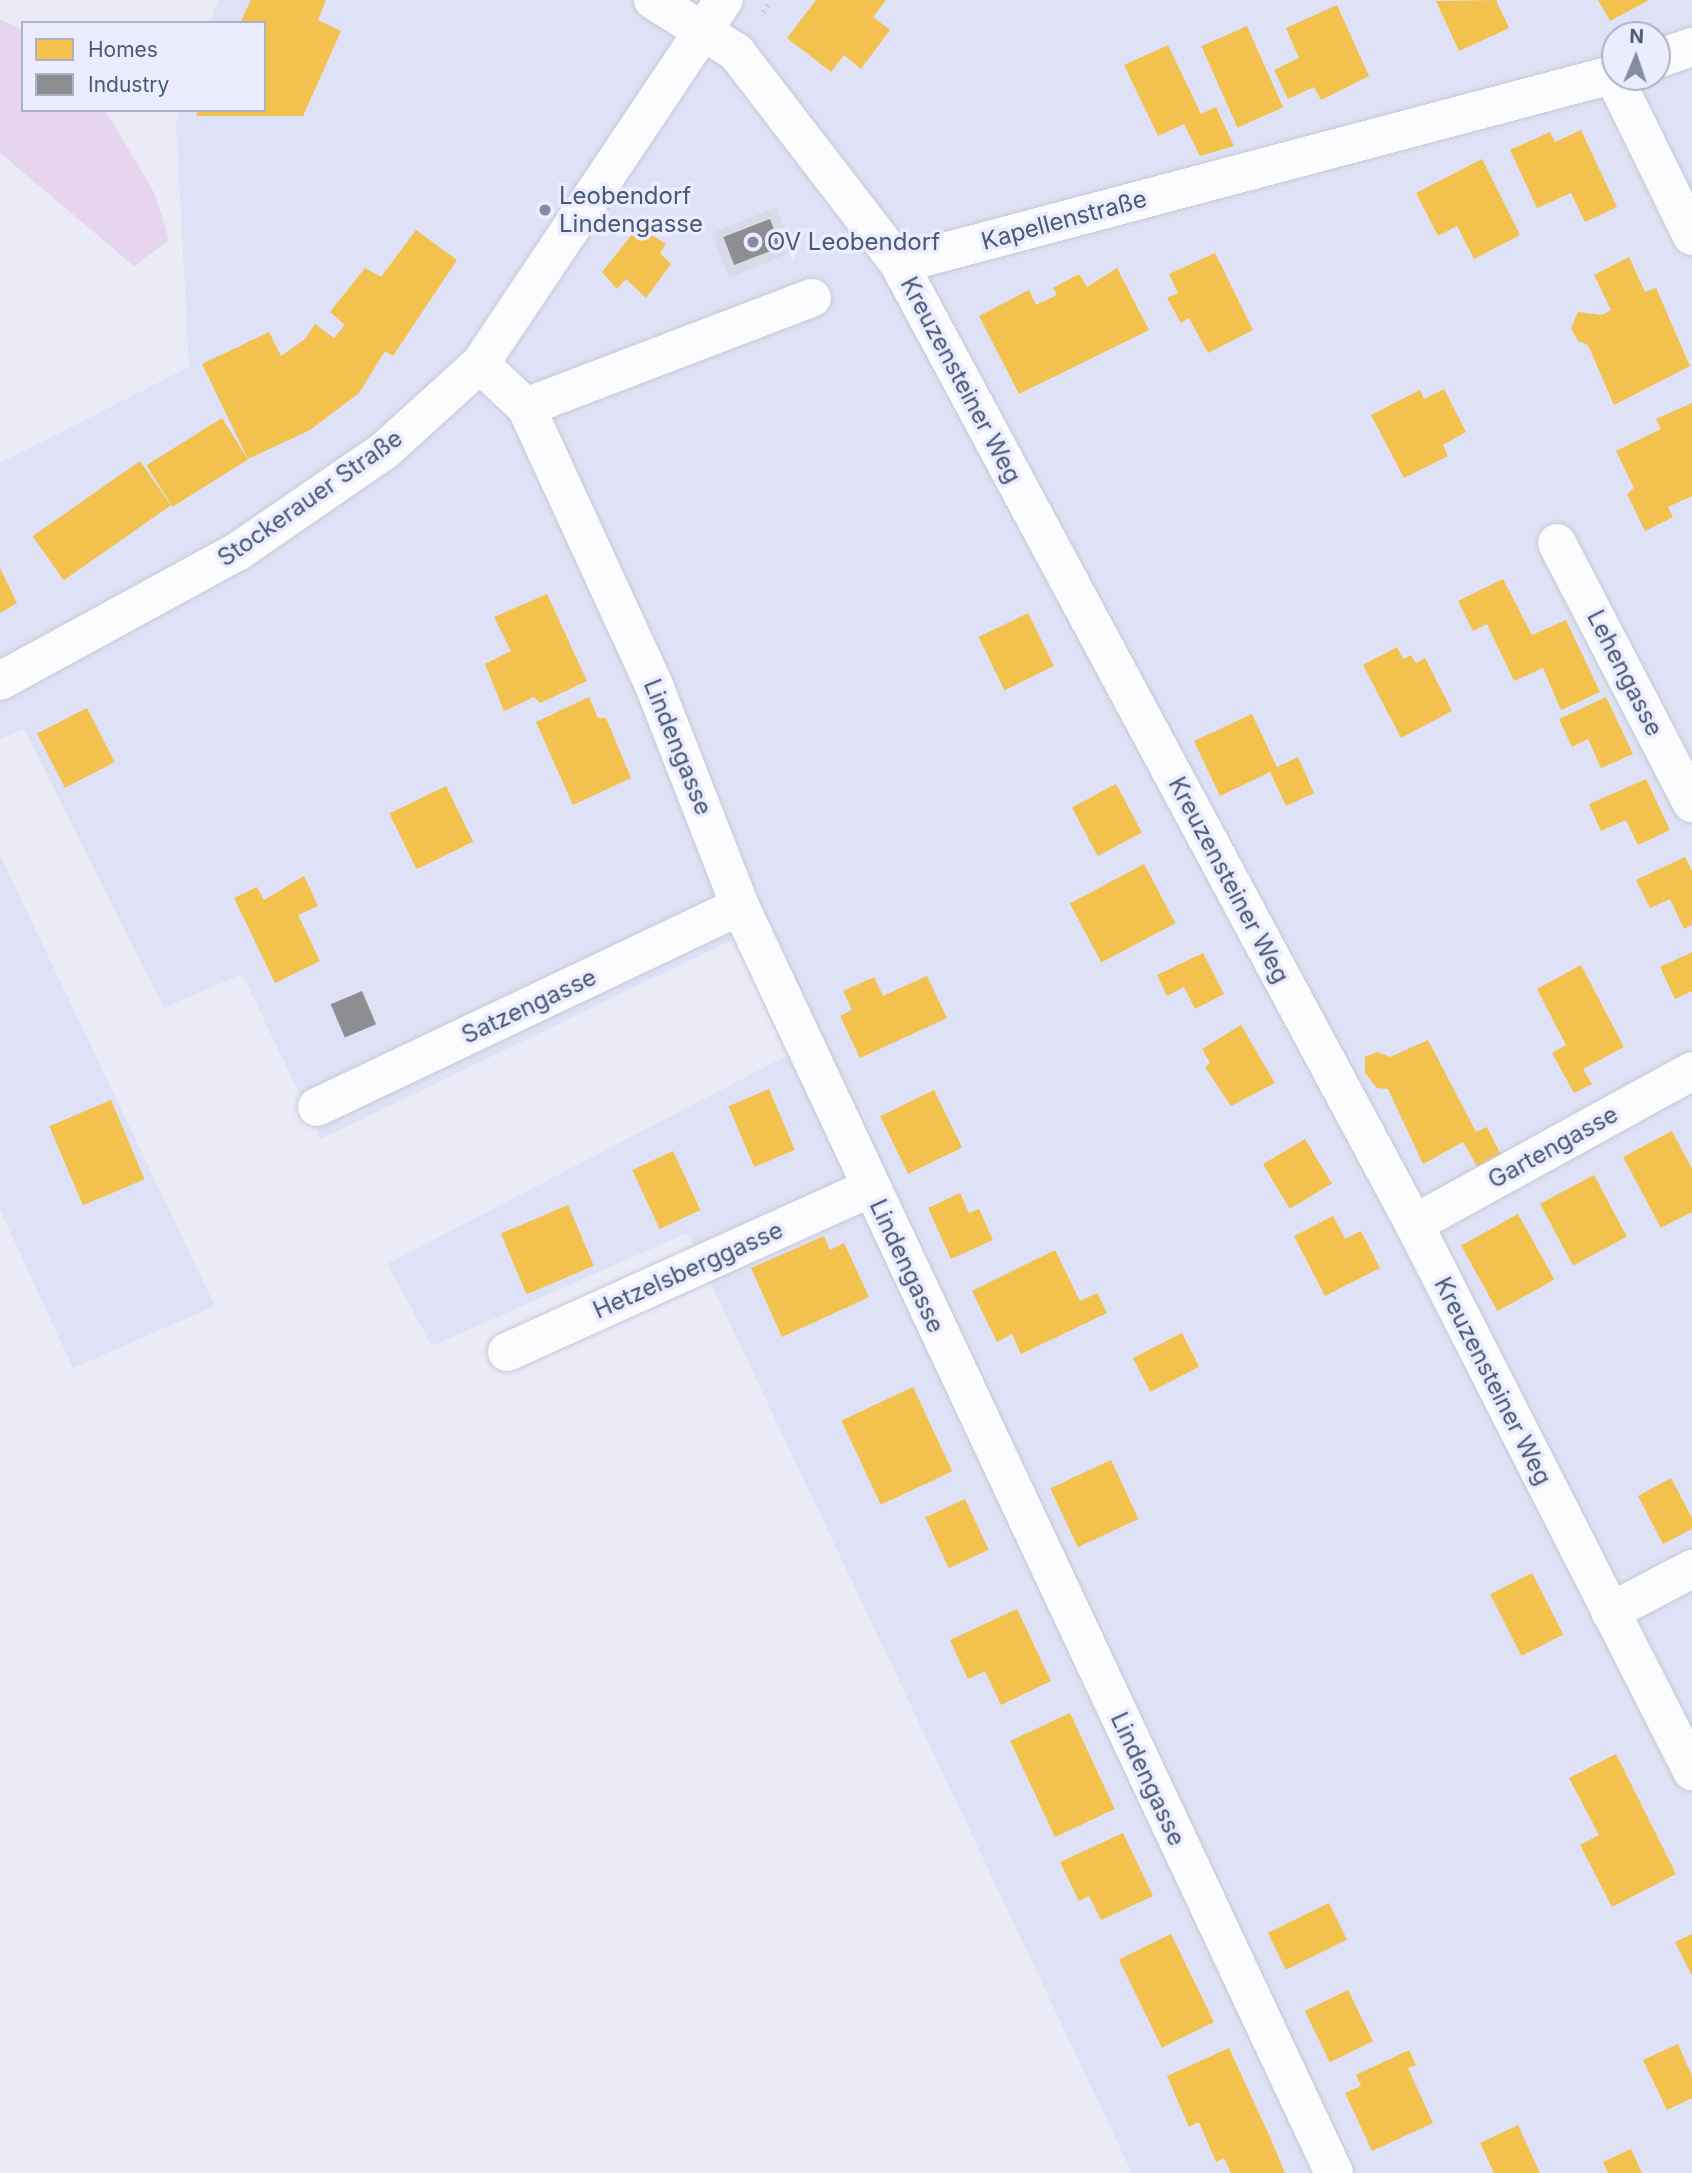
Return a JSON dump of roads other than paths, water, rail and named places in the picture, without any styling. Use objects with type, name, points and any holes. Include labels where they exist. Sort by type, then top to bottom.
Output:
[{"type":"street","name":"Kreuzensteiner Weg","points":[[653,0],[736,52],[899,264],[1414,1224],[1692,1771]]},
{"type":"street","name":"Stockerauer Straße","points":[[0,681],[237,552],[384,451],[480,364],[724,0]]},
{"type":"street","points":[[1671,55],[1692,47]]},
{"type":"street","name":"Kapellenstraße","points":[[899,264],[1601,78]]},
{"type":"street","points":[[1622,91],[1692,236]]},
{"type":"street","points":[[526,407],[812,298]]},
{"type":"street","name":"Lindengasse","points":[[480,364],[526,407],[655,688],[740,906],[1334,2173]]},
{"type":"street","name":"Lehengasse","points":[[1558,543],[1692,803]]},
{"type":"street","name":"Satzengasse","points":[[317,1107],[740,906]]},
{"type":"street","name":"Gartengasse","points":[[1414,1224],[1692,1070]]},
{"type":"street","name":"Hetzelsberggasse","points":[[507,1352],[870,1188]]},
{"type":"street","points":[[1610,1612],[1692,1569]]},
{"type":"place","name":"Leobendorf Lindengasse","points":[[545,210]]},
{"type":"place","name":"OV Leobendorf","points":[[753,242]]}]
